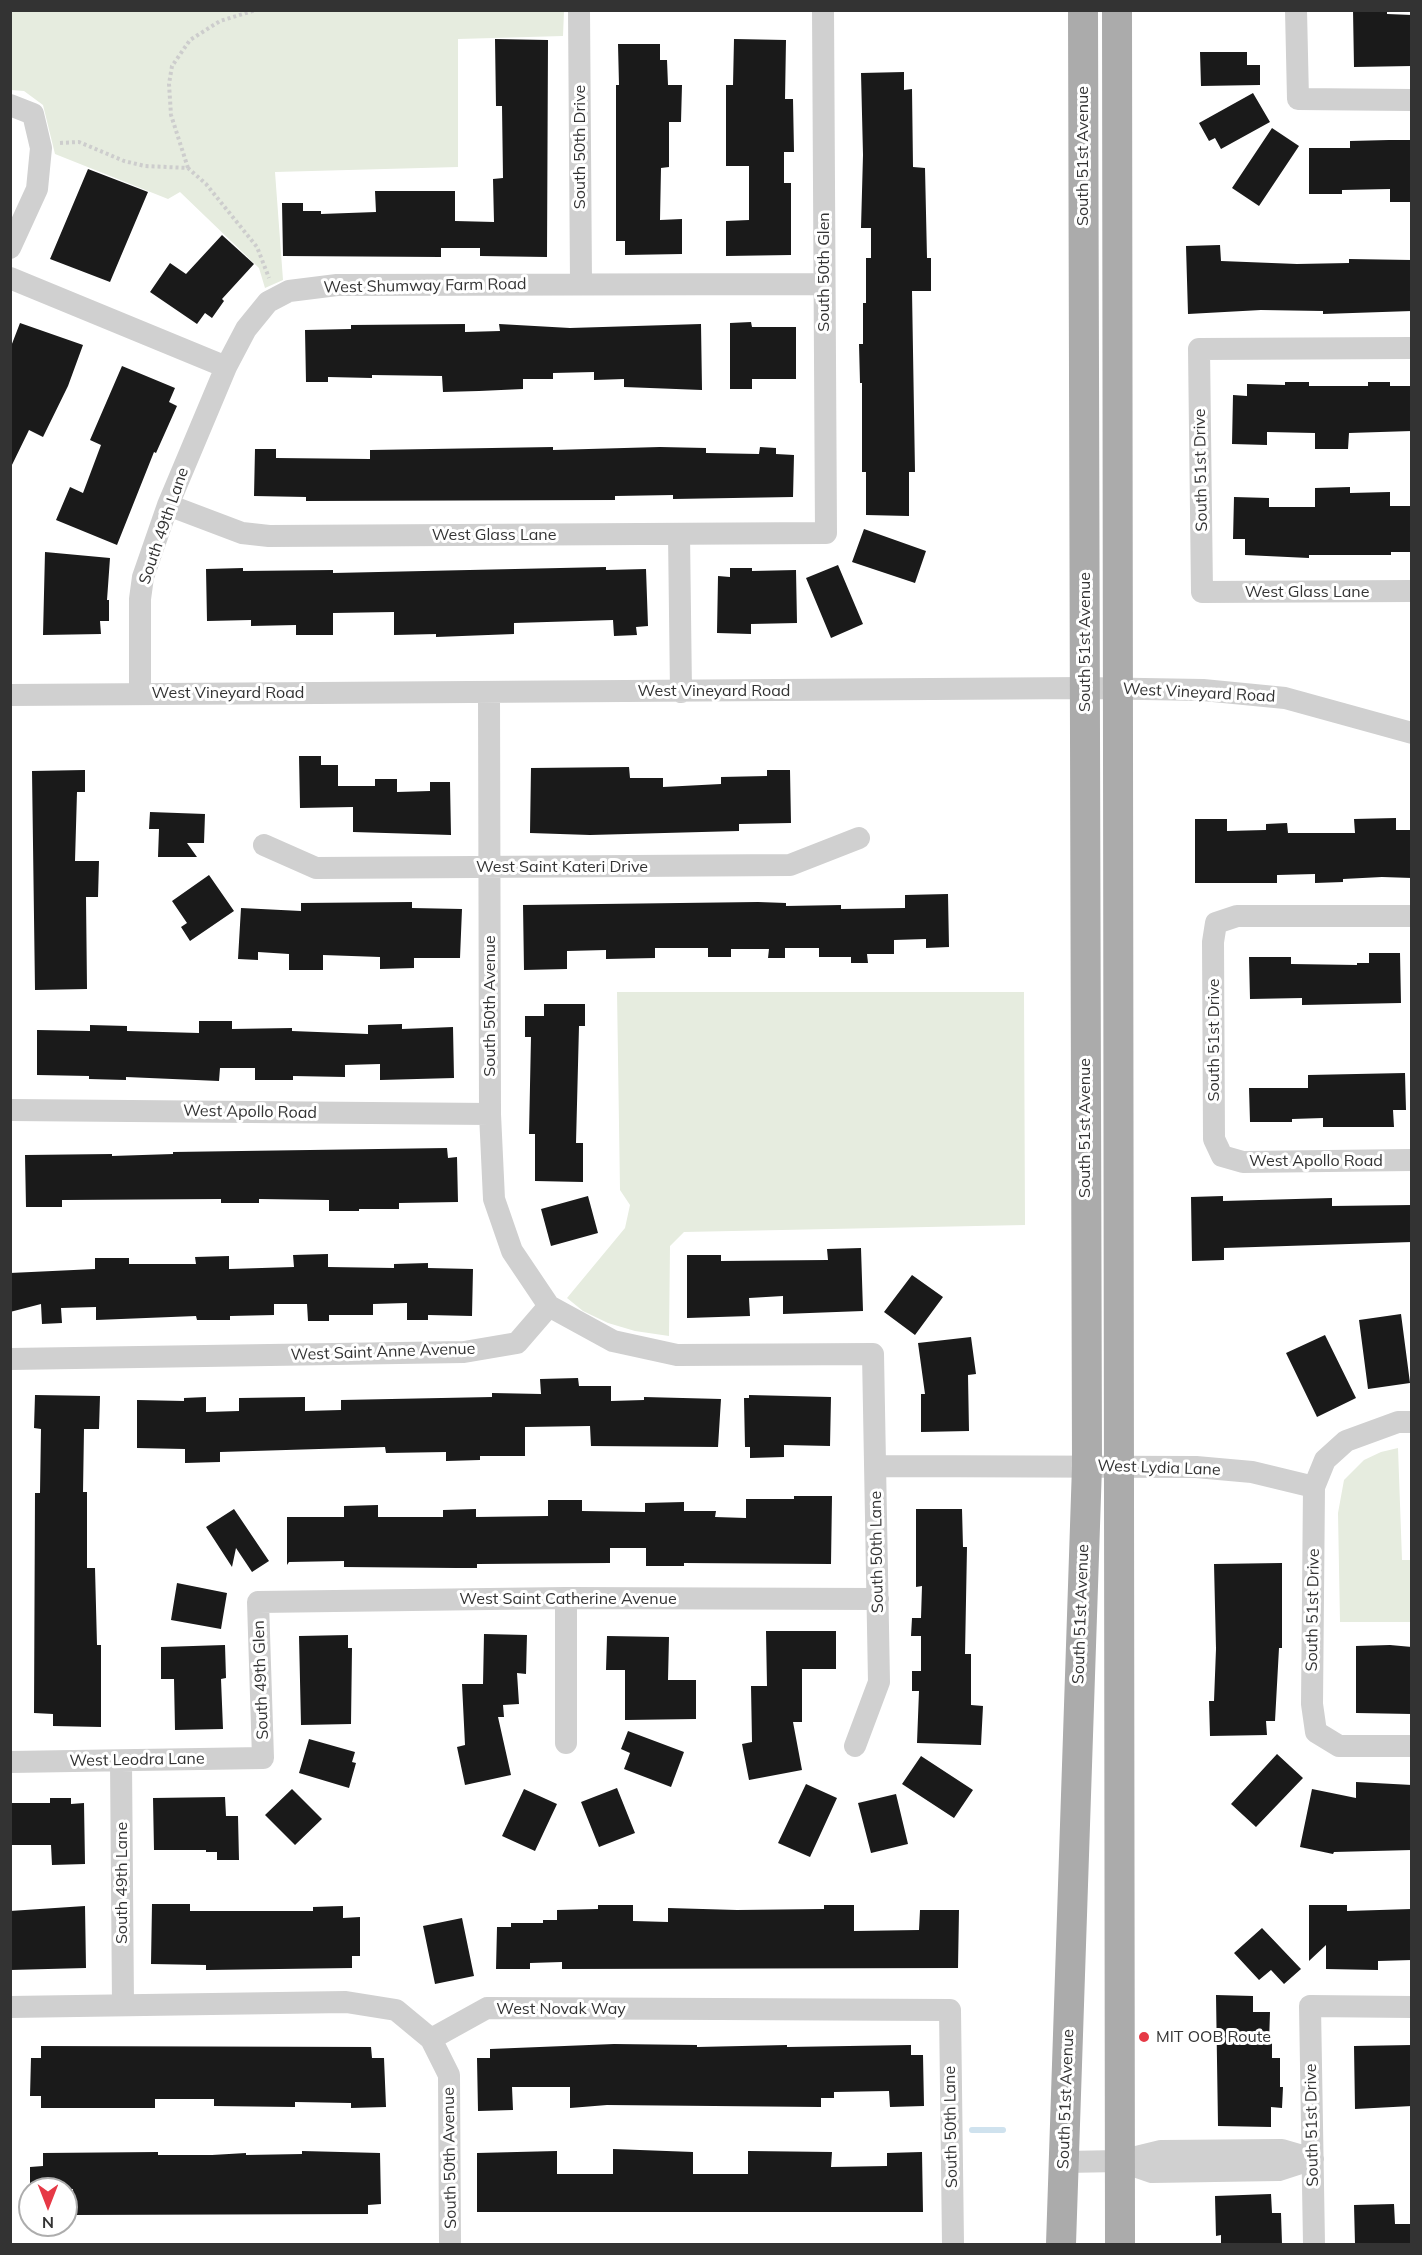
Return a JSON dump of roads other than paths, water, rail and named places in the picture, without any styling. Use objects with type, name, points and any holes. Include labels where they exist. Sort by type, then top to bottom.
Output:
[{"type":"main road","name":"South 51st Avenue","points":[[1061,2244],[1087,1466],[1083,10]]},
{"type":"main road","name":"South 51st Avenue","points":[[1117,10],[1121,1466],[1120,2244]]},
{"type":"street","name":"South 50th Drive","points":[[579,10],[581,283]]},
{"type":"street","name":"South 50th Glen","points":[[823,10],[826,533]]},
{"type":"street","points":[[1296,10],[1298,99],[1412,100]]},
{"type":"street","points":[[10,105],[33,114],[41,148],[36,189],[10,248]]},
{"type":"street","points":[[10,278],[226,367]]},
{"type":"street","name":"West Shumway Farm Road","points":[[226,367],[246,329],[268,302],[289,291],[338,285],[824,284]]},
{"type":"street","name":"South 51st Drive","points":[[1202,592],[1199,349],[1412,348]]},
{"type":"street","name":"South 49th Lane","points":[[140,693],[142,588],[168,505],[226,367]]},
{"type":"street","name":"West Glass Lane","points":[[168,505],[242,533],[269,536],[826,533]]},
{"type":"street","points":[[679,534],[681,692]]},
{"type":"street","name":"West Glass Lane","points":[[1202,592],[1412,591]]},
{"type":"street","name":"West Vineyard Road","points":[[10,695],[1084,688],[1203,690],[1285,698],[1412,733]]},
{"type":"street","name":"South 50th Avenue","points":[[489,692],[490,1114],[494,1199],[512,1251],[549,1306]]},
{"type":"street","name":"West Saint Kateri Drive","points":[[264,845],[316,868],[790,866],[859,838]]},
{"type":"street","name":"South 51st Drive","points":[[1222,1156],[1214,1139],[1213,942],[1216,923],[1237,916],[1412,916]]},
{"type":"street","name":"West Apollo Road","points":[[10,1110],[490,1114]]},
{"type":"street","name":"West Apollo Road","points":[[1222,1156],[1243,1162],[1412,1160]]},
{"type":"street","name":"South 50th Lane","points":[[549,1306],[613,1341],[677,1355],[873,1354],[879,1682],[855,1746]]},
{"type":"street","name":"West Saint Anne Avenue","points":[[10,1359],[464,1352],[517,1343],[549,1306]]},
{"type":"street","points":[[1314,1487],[1325,1460],[1346,1441],[1398,1422],[1412,1422]]},
{"type":"street","name":"West Lydia Lane","points":[[876,1466],[1121,1466],[1252,1472],[1314,1487]]},
{"type":"street","name":"South 51st Drive","points":[[1314,1487],[1312,1704],[1316,1732],[1339,1746],[1412,1746]]},
{"type":"street","points":[[566,1598],[566,1743]]},
{"type":"street","name":"West Saint Catherine Avenue","points":[[258,1602],[566,1598],[878,1599]]},
{"type":"street","name":"South 49th Glen","points":[[258,1602],[263,1758]]},
{"type":"street","name":"West Leodra Lane","points":[[10,1762],[263,1758]]},
{"type":"street","name":"South 49th Lane","points":[[121,1761],[123,2005]]},
{"type":"street","points":[[10,2007],[346,2002],[396,2010],[431,2039]]},
{"type":"street","name":"South 51st Drive","points":[[1314,2244],[1310,2006],[1412,2007]]},
{"type":"street","name":"West Novak Way","points":[[431,2039],[487,2008],[950,2010]]},
{"type":"street","name":"South 50th Lane","points":[[950,2010],[953,2244]]},
{"type":"street","name":"South 50th Avenue","points":[[431,2039],[449,2075],[450,2244]]},
{"type":"street","points":[[1064,2162],[1120,2161],[1161,2151],[1282,2150],[1313,2159]]},
{"type":"waterway","points":[[972,2130],[1003,2130]]},
{"type":"place","name":"MIT OOB Route","points":[[1144,2037]]}]
